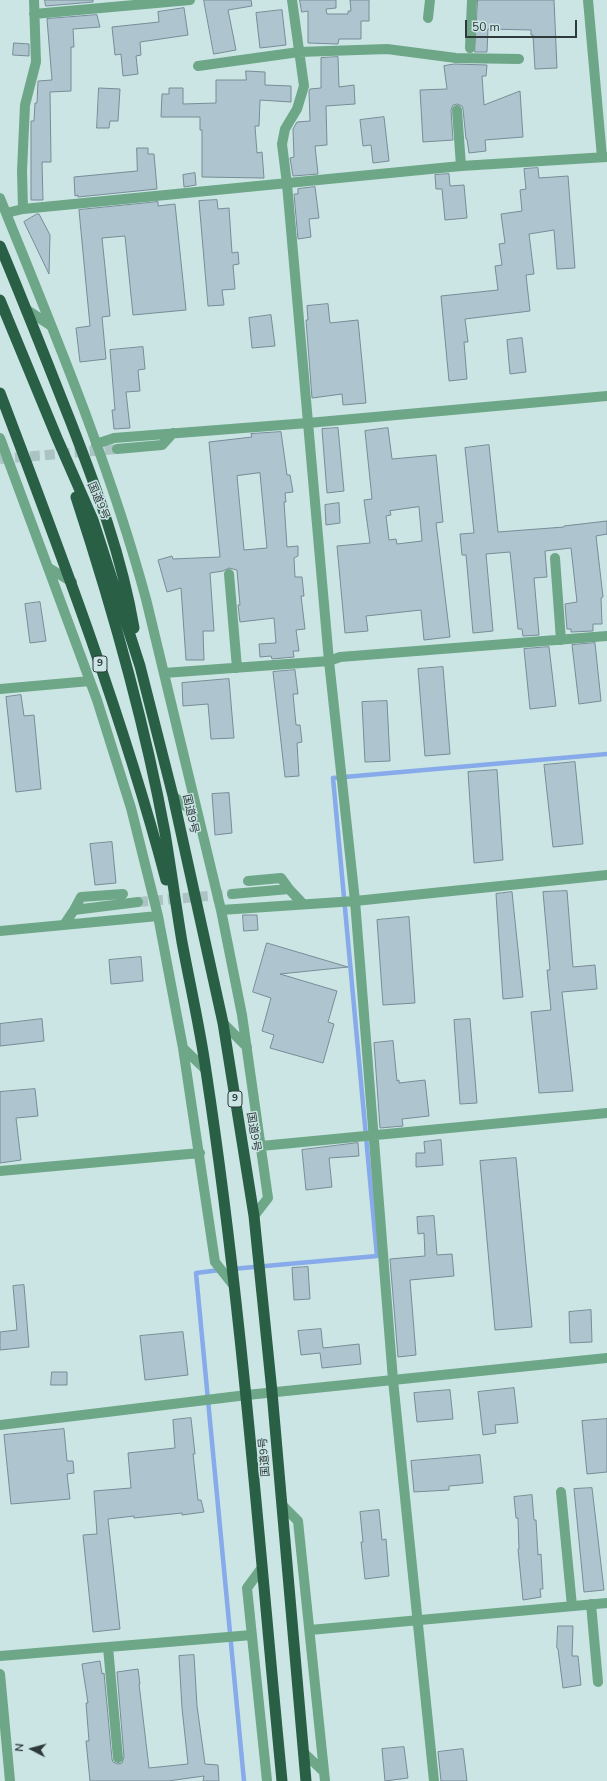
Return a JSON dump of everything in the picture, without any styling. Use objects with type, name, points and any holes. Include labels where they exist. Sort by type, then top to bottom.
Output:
[{"type":"highway","name":"9","points":[[0,246],[27,310],[95,486],[130,604],[140,666]]},
{"type":"highway","name":"国道9号","points":[[0,300],[57,438],[93,520],[140,666],[173,796],[222,1023],[254,1216],[272,1392],[306,1781]]},
{"type":"highway","name":"9","points":[[0,393],[72,582],[120,723],[149,815],[182,941]]},
{"type":"highway","name":"国道9号","points":[[57,438],[99,567],[139,715],[164,830],[182,941],[206,1070],[247,1395],[261,1569],[282,1781]]},
{"type":"street","points":[[23,209],[22,171],[25,105],[36,62],[34,0]]},
{"type":"street","points":[[34,14],[190,0]]},
{"type":"street","points":[[292,0],[304,86],[297,109],[285,129],[282,144],[287,184],[329,661],[355,901],[375,1135],[393,1380],[434,1781]]},
{"type":"street","points":[[428,18],[430,0]]},
{"type":"street","points":[[470,48],[472,0]]},
{"type":"street","points":[[6,213],[23,209],[461,166],[605,157],[588,0]]},
{"type":"street","points":[[198,66],[299,52],[387,49],[456,58],[519,59]]},
{"type":"street","points":[[457,110],[461,166]]},
{"type":"street","points":[[0,198],[96,444],[134,556],[164,673],[221,910],[247,1047],[268,1198],[254,1216]]},
{"type":"street","points":[[27,310],[50,325]]},
{"type":"street","points":[[96,444],[114,438],[308,423],[607,396]]},
{"type":"street","points":[[117,449],[162,445],[172,433]]},
{"type":"street","points":[[1,444],[49,568],[90,681],[131,808],[158,916],[183,1048],[200,1153],[215,1262],[234,1286]]},
{"type":"street","points":[[112,540],[134,556]]},
{"type":"street","points":[[555,558],[561,640]]},
{"type":"street","points":[[49,568],[72,582]]},
{"type":"street","points":[[229,574],[236,668]]},
{"type":"street","points":[[164,673],[329,661],[340,657],[607,636]]},
{"type":"street","points":[[0,689],[90,681]]},
{"type":"street","points":[[173,796],[197,815]]},
{"type":"street","points":[[221,910],[355,901],[607,875]]},
{"type":"street","points":[[248,881],[281,878],[303,904]]},
{"type":"street","points":[[232,894],[290,889]]},
{"type":"street","points":[[64,925],[81,897],[123,894]]},
{"type":"street","points":[[74,910],[138,902]]},
{"type":"street","points":[[0,931],[158,916]]},
{"type":"street","points":[[222,1023],[247,1047]]},
{"type":"street","points":[[183,1048],[206,1070]]},
{"type":"street","points":[[261,1146],[607,1113]]},
{"type":"street","points":[[0,1171],[200,1153]]},
{"type":"street","points":[[0,1425],[272,1392],[607,1358]]},
{"type":"street","points":[[561,1492],[572,1606]]},
{"type":"street","points":[[282,1505],[298,1521],[325,1777]]},
{"type":"street","points":[[261,1569],[247,1588],[267,1781]]},
{"type":"street","points":[[310,1630],[607,1603]]},
{"type":"street","points":[[591,1604],[598,1682]]},
{"type":"street","points":[[0,1656],[252,1635]]},
{"type":"street","points":[[108,1647],[118,1758]]},
{"type":"street","points":[[0,1674],[4,1752],[10,1781]]},
{"type":"street","points":[[303,1752],[325,1777]]},
{"type":"street","points":[[266,1768],[278,1781]]},
{"type":"building","points":[[45,0],[93,0],[93,2],[46,6]]},
{"type":"building","points":[[204,0],[251,0],[252,6],[228,10],[236,50],[214,54]]},
{"type":"building","points":[[300,0],[336,0],[336,8],[326,9],[327,14],[348,14],[348,11],[351,11],[350,0],[369,0],[369,21],[361,21],[361,39],[339,39],[338,44],[308,43],[308,11],[302,12]]},
{"type":"building","points":[[478,0],[554,0],[557,68],[535,69],[533,35],[531,35],[531,30],[488,29],[487,52],[475,52]]},
{"type":"building","points":[[184,8],[188,35],[140,42],[141,55],[136,56],[138,74],[123,76],[121,54],[115,55],[112,27],[159,22],[158,12]]},
{"type":"building","points":[[282,10],[286,45],[260,48],[256,13]]},
{"type":"building","points":[[97,15],[100,27],[73,29],[74,47],[71,47],[71,91],[50,92],[51,162],[42,162],[43,200],[31,200],[31,121],[34,121],[38,81],[52,80],[47,19]]},
{"type":"building","points":[[14,43],[29,44],[29,56],[13,55]]},
{"type":"building","points":[[338,57],[339,87],[354,85],[355,104],[326,106],[327,145],[315,146],[318,174],[293,176],[290,158],[294,157],[293,129],[297,122],[310,121],[309,91],[310,89],[321,88],[321,58]]},
{"type":"building","points":[[455,64],[487,65],[486,76],[482,76],[484,105],[520,91],[523,137],[485,140],[486,151],[469,153],[463,109],[462,106],[457,104],[453,105],[451,110],[453,140],[423,142],[420,90],[447,89],[444,66]]},
{"type":"building","points":[[246,71],[265,72],[265,85],[291,86],[291,102],[260,100],[259,126],[255,126],[257,153],[262,152],[264,178],[202,177],[202,130],[200,130],[200,117],[161,117],[162,94],[169,94],[169,88],[183,88],[183,104],[216,103],[216,80],[246,80]]},
{"type":"building","points":[[99,88],[120,89],[118,121],[110,121],[109,128],[97,128]]},
{"type":"building","points":[[384,117],[389,161],[373,163],[371,145],[363,146],[360,120]]},
{"type":"building","points":[[137,148],[148,148],[148,154],[154,154],[157,189],[78,197],[78,195],[75,196],[74,177],[137,171]]},
{"type":"building","points":[[538,168],[539,178],[568,176],[575,268],[557,269],[554,230],[529,234],[534,274],[526,275],[530,311],[465,319],[468,342],[464,342],[467,379],[449,381],[441,296],[498,290],[495,266],[502,265],[499,244],[505,243],[501,214],[522,211],[520,190],[526,189],[524,169]]},
{"type":"building","points":[[195,173],[196,185],[184,187],[183,175]]},
{"type":"building","points":[[449,174],[450,186],[464,185],[467,218],[445,220],[442,189],[436,189],[435,175]]},
{"type":"building","points":[[315,187],[319,218],[309,219],[311,237],[298,239],[294,194],[298,194],[298,189]]},
{"type":"building","points":[[217,200],[218,209],[229,208],[232,253],[238,252],[239,264],[233,265],[235,289],[222,290],[224,305],[208,306],[199,201]]},
{"type":"building","points":[[158,202],[158,206],[175,204],[186,310],[133,315],[125,236],[102,238],[110,316],[102,317],[106,359],[80,362],[76,328],[90,326],[79,210]]},
{"type":"building","points":[[39,214],[50,235],[49,274],[24,222]]},
{"type":"building","points":[[328,304],[330,323],[358,320],[366,403],[343,405],[342,394],[312,398],[306,320],[308,320],[307,306]]},
{"type":"building","points":[[271,315],[275,346],[252,348],[249,318]]},
{"type":"building","points":[[522,338],[526,372],[510,374],[507,340]]},
{"type":"building","points":[[143,347],[145,369],[138,370],[140,391],[126,392],[130,428],[114,429],[112,410],[115,410],[110,350]]},
{"type":"building","points":[[338,428],[344,491],[327,493],[322,429]]},
{"type":"building","points":[[388,428],[392,459],[436,455],[443,522],[436,523],[450,637],[424,640],[421,610],[366,616],[368,631],[345,633],[337,546],[370,543],[364,500],[372,499],[365,431]],"holes":[[[419,507],[422,541],[397,544],[396,539],[389,540],[386,516],[391,515],[390,511]]]},
{"type":"building","points":[[281,432],[287,475],[290,475],[293,492],[285,493],[286,502],[284,502],[287,547],[298,546],[298,556],[294,558],[295,577],[302,577],[304,596],[301,596],[305,629],[296,630],[299,651],[293,651],[294,657],[272,659],[271,656],[260,657],[259,644],[276,643],[274,618],[240,622],[237,570],[229,568],[223,571],[210,573],[214,631],[203,631],[204,660],[186,660],[181,588],[167,592],[158,560],[172,556],[173,559],[220,557],[209,442],[252,437],[251,434]],"holes":[[[260,473],[267,548],[244,550],[237,476]]]},
{"type":"building","points":[[489,445],[498,532],[564,527],[607,521],[607,534],[596,536],[603,597],[601,598],[602,624],[593,624],[593,631],[571,632],[571,629],[567,629],[565,604],[577,602],[571,548],[545,551],[547,577],[534,578],[539,635],[523,636],[522,629],[518,629],[510,552],[486,554],[493,631],[473,633],[466,555],[462,555],[460,534],[474,533],[465,448]]},
{"type":"building","points":[[339,503],[340,523],[326,525],[325,505]]},
{"type":"building","points":[[40,602],[46,641],[30,643],[25,604]]},
{"type":"building","points":[[595,643],[601,701],[579,704],[572,645]]},
{"type":"building","points":[[549,647],[556,706],[530,709],[524,649]]},
{"type":"building","points":[[443,667],[450,754],[425,756],[418,669]]},
{"type":"building","points":[[295,670],[298,694],[293,694],[296,725],[300,725],[302,742],[297,743],[299,776],[285,777],[273,672]]},
{"type":"building","points":[[229,679],[234,738],[211,739],[208,704],[183,706],[182,683]]},
{"type":"building","points":[[21,695],[24,716],[34,715],[41,789],[16,792],[6,697]]},
{"type":"building","points":[[387,701],[390,761],[365,762],[362,702]]},
{"type":"building","points":[[575,762],[583,844],[553,847],[544,765]]},
{"type":"building","points":[[497,770],[503,860],[474,863],[468,772]]},
{"type":"building","points":[[229,793],[232,833],[215,835],[212,794]]},
{"type":"building","points":[[112,842],[116,883],[95,885],[90,844]]},
{"type":"building","points":[[567,891],[573,967],[595,965],[597,989],[562,992],[573,1091],[539,1093],[531,1012],[551,1010],[547,970],[550,970],[543,892]]},
{"type":"building","points":[[512,892],[523,997],[503,999],[496,894]]},
{"type":"building","points":[[243,915],[257,915],[258,930],[244,931]]},
{"type":"building","points":[[409,917],[415,1003],[383,1005],[377,920]]},
{"type":"building","points":[[267,943],[348,967],[280,974],[337,991],[328,1022],[334,1024],[323,1063],[270,1048],[274,1035],[262,1031],[271,998],[253,992]]},
{"type":"building","points":[[141,957],[143,981],[111,984],[109,960]]},
{"type":"building","points":[[42,1019],[44,1041],[0,1046],[0,1024]]},
{"type":"building","points":[[470,1019],[477,1103],[460,1104],[454,1020]]},
{"type":"building","points":[[393,1041],[397,1081],[399,1080],[399,1083],[425,1080],[429,1116],[402,1119],[403,1126],[380,1128],[374,1043]]},
{"type":"building","points":[[35,1089],[38,1116],[16,1118],[21,1160],[0,1163],[0,1092]]},
{"type":"building","points":[[441,1140],[443,1165],[416,1167],[416,1153],[425,1153],[424,1142]]},
{"type":"building","points":[[358,1143],[359,1156],[329,1158],[332,1187],[306,1190],[302,1150]]},
{"type":"building","points":[[516,1158],[532,1327],[495,1330],[480,1161]]},
{"type":"building","points":[[434,1216],[437,1255],[452,1254],[454,1276],[410,1280],[416,1355],[398,1357],[390,1259],[425,1256],[424,1233],[418,1234],[417,1217]]},
{"type":"building","points":[[308,1267],[310,1299],[294,1300],[292,1268]]},
{"type":"building","points":[[24,1285],[29,1347],[0,1350],[0,1332],[17,1330],[13,1286]]},
{"type":"building","points":[[591,1310],[592,1342],[570,1343],[569,1312]]},
{"type":"building","points":[[321,1329],[323,1348],[359,1344],[361,1364],[322,1368],[320,1353],[301,1355],[298,1331]]},
{"type":"building","points":[[183,1332],[188,1375],[145,1380],[140,1336]]},
{"type":"building","points":[[52,1372],[67,1372],[67,1385],[51,1385]]},
{"type":"building","points":[[514,1388],[518,1423],[495,1425],[496,1433],[483,1435],[478,1392]]},
{"type":"building","points":[[450,1390],[453,1419],[417,1422],[414,1393]]},
{"type":"building","points":[[191,1418],[198,1500],[201,1500],[204,1512],[182,1515],[182,1513],[108,1519],[120,1629],[93,1632],[83,1535],[97,1534],[94,1491],[131,1488],[128,1453],[175,1448],[173,1420]]},
{"type":"building","points":[[607,1419],[607,1472],[587,1474],[582,1421]]},
{"type":"building","points":[[64,1429],[67,1461],[73,1461],[74,1473],[67,1474],[70,1499],[11,1504],[4,1435]]},
{"type":"building","points":[[480,1455],[483,1483],[449,1486],[449,1490],[414,1492],[411,1461]]},
{"type":"building","points":[[592,1488],[604,1590],[584,1592],[574,1489]]},
{"type":"building","points":[[532,1495],[534,1520],[536,1520],[538,1555],[541,1554],[543,1589],[540,1589],[541,1597],[523,1600],[518,1549],[518,1518],[516,1518],[514,1497]]},
{"type":"building","points":[[379,1510],[382,1540],[386,1539],[389,1576],[365,1579],[361,1542],[363,1542],[360,1512]]},
{"type":"building","points":[[558,1626],[573,1626],[572,1656],[578,1656],[581,1685],[563,1688],[557,1648]]},
{"type":"building","points":[[194,1655],[197,1706],[205,1764],[218,1765],[219,1781],[203,1781],[204,1776],[168,1781],[90,1781],[86,1741],[89,1741],[86,1703],[88,1703],[82,1664],[100,1661],[102,1674],[104,1673],[112,1759],[113,1762],[118,1764],[122,1763],[124,1757],[117,1672],[138,1669],[149,1768],[188,1764],[182,1708],[179,1656]]},
{"type":"building","points":[[404,1747],[408,1778],[385,1781],[382,1749]]},
{"type":"building","points":[[463,1749],[467,1781],[441,1781],[438,1752]]},
{"type":"waterway","points":[[232,1269],[377,1256],[333,778],[607,754]]},
{"type":"waterway","points":[[220,1270],[196,1273],[244,1781]]},
{"type":"tunnel","points":[[0,459],[117,449]]},
{"type":"tunnel","points":[[138,902],[232,894]]}]
